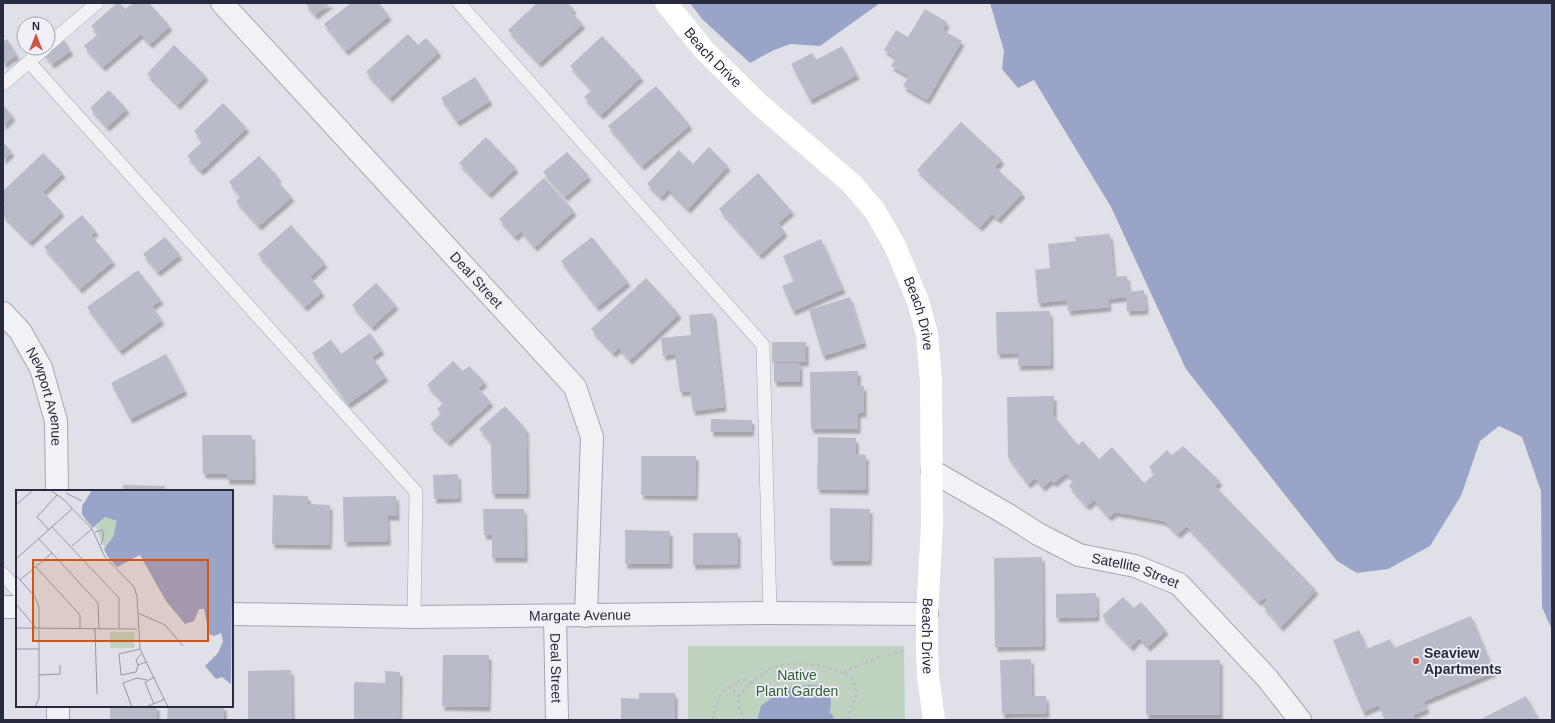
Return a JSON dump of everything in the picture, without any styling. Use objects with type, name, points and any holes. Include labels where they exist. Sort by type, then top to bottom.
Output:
[{"type":"main road","name":"Beach Drive","points":[[666,3],[705,51],[758,103],[852,184],[875,211],[895,246],[918,301],[927,334],[931,382],[932,524],[927,614],[928,675],[934,720]]},
{"type":"street","name":"Deal Street","points":[[222,3],[575,387],[592,437],[586,616]]},
{"type":"street","name":"Newport Avenue","points":[[3,312],[20,332],[41,368],[56,421],[57,490]]},
{"type":"street","name":"Satellite Street","points":[[932,471],[1038,534],[1079,555],[1135,566],[1179,584],[1267,678],[1300,720]]},
{"type":"street","points":[[3,606],[16,607]]},
{"type":"street","name":"Margate Avenue","points":[[233,614],[414,617],[770,613],[927,614]]},
{"type":"street","name":"Deal Street","points":[[555,616],[557,720]]},
{"type":"street","points":[[58,707],[58,720]]},
{"type":"lane","points":[[56,38],[97,3]]},
{"type":"lane","points":[[459,3],[763,345],[770,613]]},
{"type":"lane","points":[[3,84],[36,56]]},
{"type":"lane","points":[[29,62],[416,492],[414,617]]},
{"type":"lane","points":[[3,574],[16,589]]},
{"type":"path","points":[[843,674],[855,666],[905,650]]},
{"type":"path","points":[[745,720],[738,704],[739,696],[752,683],[774,666],[787,664],[815,665],[832,669],[850,677],[854,683],[856,698],[847,720]]},
{"type":"path","points":[[713,720],[716,706],[723,690],[745,679],[752,683]]},
{"type":"path","points":[[728,687],[739,696]]},
{"type":"green space","name":"Native Plant Garden","points":[[688,646],[904,646],[905,720],[688,720]]},
{"type":"water","points":[[690,3],[880,3],[820,46],[790,44],[772,51],[750,63],[702,19]]},
{"type":"water","points":[[990,3],[1552,3],[1552,630],[1542,607],[1541,491],[1522,437],[1499,426],[1480,441],[1461,496],[1430,546],[1388,569],[1357,573],[1337,561],[1186,369],[1111,207],[1034,80],[1018,88],[1002,69],[1004,51]]},
{"type":"water","points":[[816,685],[830,690],[831,705],[829,717],[825,720],[759,720],[758,718],[761,706],[776,694],[793,686]]},
{"type":"building","points":[[117,3],[120,3],[125,9],[133,3],[149,3],[170,26],[150,44],[141,34],[103,67],[84,46],[98,34],[91,26]]},
{"type":"building","points":[[305,3],[331,3],[315,15]]},
{"type":"building","points":[[351,3],[379,3],[389,16],[346,51],[324,24]]},
{"type":"building","points":[[537,3],[568,3],[574,9],[571,12],[583,24],[539,63],[508,30]]},
{"type":"building","points":[[925,9],[947,22],[943,30],[962,41],[927,100],[903,86],[909,76],[891,66],[896,57],[884,50],[896,30],[908,37]]},
{"type":"building","points":[[408,34],[418,45],[426,38],[439,52],[390,98],[366,72]]},
{"type":"building","points":[[602,36],[641,77],[601,115],[584,97],[592,90],[570,66]]},
{"type":"building","points":[[62,37],[71,51],[52,64],[46,56],[56,56],[56,41]]},
{"type":"building","points":[[7,39],[16,56],[3,64],[3,42]]},
{"type":"building","points":[[174,45],[206,76],[178,105],[147,74]]},
{"type":"building","points":[[842,46],[857,75],[810,100],[791,64],[812,53],[816,60]]},
{"type":"building","points":[[475,77],[490,101],[457,122],[441,98]]},
{"type":"building","points":[[656,86],[690,125],[642,166],[608,126]]},
{"type":"building","points":[[109,90],[127,109],[107,127],[90,108]]},
{"type":"building","points":[[223,103],[247,128],[201,171],[187,156],[203,141],[194,131]]},
{"type":"building","points":[[3,105],[13,116],[3,126]]},
{"type":"building","points":[[961,122],[1002,160],[995,167],[1023,193],[998,219],[992,214],[980,227],[917,170]]},
{"type":"building","points":[[486,137],[516,168],[489,194],[459,163]]},
{"type":"building","points":[[3,142],[12,152],[3,160]]},
{"type":"building","points":[[709,147],[728,166],[688,209],[668,189],[661,197],[647,184],[679,150],[693,164]]},
{"type":"building","points":[[567,152],[589,176],[565,197],[543,172]]},
{"type":"building","points":[[43,153],[63,173],[43,192],[62,212],[30,242],[3,215],[3,205],[5,203],[3,201],[3,191]]},
{"type":"building","points":[[259,156],[279,178],[276,180],[292,197],[259,226],[236,201],[241,197],[229,182]]},
{"type":"building","points":[[758,173],[792,211],[778,223],[785,232],[760,255],[719,209]]},
{"type":"building","points":[[544,178],[574,211],[535,247],[521,231],[515,237],[499,219]]},
{"type":"building","points":[[82,215],[96,231],[91,235],[113,261],[80,289],[44,247]]},
{"type":"building","points":[[291,225],[325,263],[310,277],[322,292],[305,307],[258,254]]},
{"type":"building","points":[[1110,234],[1114,277],[1127,276],[1129,292],[1144,290],[1146,310],[1127,311],[1126,297],[1108,299],[1109,307],[1068,311],[1067,300],[1038,303],[1035,270],[1050,268],[1048,244],[1076,241],[1075,237]]},
{"type":"building","points":[[165,237],[180,255],[158,272],[143,254]]},
{"type":"building","points":[[592,237],[628,282],[597,307],[561,261]]},
{"type":"building","points":[[821,239],[843,289],[793,311],[782,286],[794,281],[783,256]]},
{"type":"building","points":[[138,270],[161,300],[152,306],[162,320],[120,351],[87,307]]},
{"type":"building","points":[[646,278],[679,314],[630,360],[619,348],[613,353],[591,329]]},
{"type":"building","points":[[376,283],[396,305],[372,327],[352,305]]},
{"type":"building","points":[[850,297],[864,343],[823,356],[809,310]]},
{"type":"building","points":[[1050,311],[1051,365],[1018,366],[1018,353],[997,354],[996,312]]},
{"type":"building","points":[[713,313],[724,407],[693,411],[690,391],[680,392],[675,354],[663,356],[661,338],[691,335],[689,315]]},
{"type":"building","points":[[370,333],[382,350],[372,357],[386,377],[348,404],[312,353],[331,340],[341,354]]},
{"type":"building","points":[[772,342],[806,342],[806,362],[772,362]]},
{"type":"building","points":[[166,354],[185,391],[130,419],[111,383]]},
{"type":"building","points":[[453,361],[463,371],[469,366],[485,382],[478,388],[491,402],[448,442],[430,424],[441,414],[437,409],[444,402],[427,385]]},
{"type":"building","points":[[774,363],[800,364],[800,382],[774,382]]},
{"type":"building","points":[[858,371],[858,386],[864,386],[864,413],[858,413],[858,429],[811,429],[810,372]]},
{"type":"building","points":[[1054,396],[1054,416],[1078,445],[1083,441],[1099,459],[1112,447],[1144,483],[1155,474],[1149,467],[1167,450],[1172,455],[1183,446],[1220,481],[1215,486],[1316,590],[1281,627],[1263,606],[1269,602],[1265,597],[1259,602],[1187,526],[1178,534],[1164,521],[1115,512],[1109,517],[1094,500],[1087,506],[1069,486],[1074,480],[1066,473],[1054,483],[1051,480],[1043,487],[1035,478],[1028,484],[1008,457],[1007,397]]},
{"type":"building","points":[[505,406],[526,429],[527,494],[492,494],[491,442],[479,429]]},
{"type":"building","points":[[711,419],[752,420],[751,432],[711,432]]},
{"type":"building","points":[[202,435],[252,435],[253,480],[227,480],[227,474],[203,474]]},
{"type":"building","points":[[818,437],[856,438],[856,454],[866,455],[866,490],[817,489]]},
{"type":"building","points":[[641,456],[696,456],[695,496],[641,495]]},
{"type":"building","points":[[458,474],[459,498],[434,499],[433,475]]},
{"type":"building","points":[[123,485],[165,486],[165,490],[123,490]]},
{"type":"building","points":[[273,495],[308,496],[308,504],[330,505],[329,545],[272,544]]},
{"type":"building","points":[[396,496],[397,516],[387,516],[388,541],[344,542],[343,497]]},
{"type":"building","points":[[830,508],[870,509],[869,561],[830,561]]},
{"type":"building","points":[[483,509],[524,509],[525,558],[492,558],[492,535],[484,535]]},
{"type":"building","points":[[625,530],[670,531],[670,564],[625,564]]},
{"type":"building","points":[[693,533],[738,533],[738,564],[693,565]]},
{"type":"building","points":[[1042,557],[1043,646],[995,647],[994,558]]},
{"type":"building","points":[[1096,593],[1097,617],[1056,618],[1056,594]]},
{"type":"building","points":[[1123,597],[1134,608],[1141,602],[1166,630],[1148,647],[1139,638],[1131,647],[1102,616]]},
{"type":"building","name":"Seaview Apartments","points":[[1471,616],[1494,672],[1424,701],[1427,709],[1413,715],[1415,720],[1385,720],[1379,705],[1363,712],[1333,640],[1359,630],[1367,649],[1390,639],[1394,648]]},
{"type":"building","points":[[443,655],[489,655],[488,707],[442,706]]},
{"type":"building","points":[[1031,659],[1032,696],[1046,696],[1047,713],[1002,714],[1000,660]]},
{"type":"building","points":[[1146,660],[1220,660],[1220,715],[1146,715]]},
{"type":"building","points":[[291,670],[292,720],[248,720],[248,671]]},
{"type":"building","points":[[385,671],[400,672],[399,720],[354,720],[354,682],[385,683]]},
{"type":"building","points":[[639,693],[675,693],[675,720],[621,720],[621,698],[639,699]]},
{"type":"building","points":[[1526,696],[1539,720],[1479,720]]},
{"type":"building","points":[[110,707],[157,707],[157,720],[110,720]]},
{"type":"building","points":[[168,707],[224,707],[224,720],[167,720]]},
{"type":"place","name":"Seaview Apartments","points":[[1416,661]]}]
